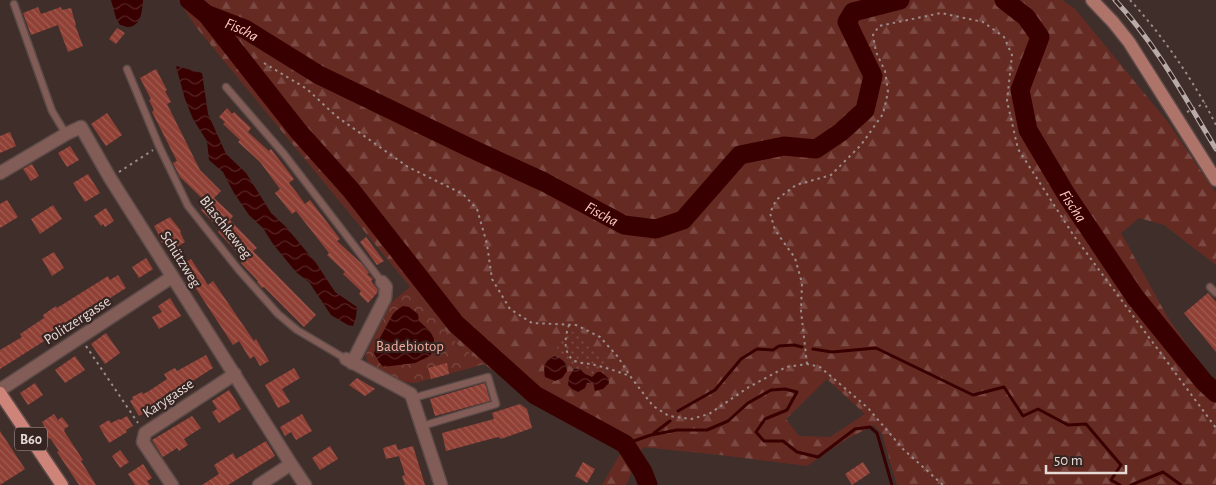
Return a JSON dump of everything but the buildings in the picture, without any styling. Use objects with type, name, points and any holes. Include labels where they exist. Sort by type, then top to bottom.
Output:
[{"type":"main road","points":[[1092,0],[1129,42],[1216,180]]},
{"type":"main road","name":"B60","points":[[0,391],[62,485]]},
{"type":"street","name":"Schützweg","points":[[66,134],[81,128],[172,277],[305,485]]},
{"type":"street","points":[[0,172],[66,134]]},
{"type":"street","name":"Politzergasse","points":[[0,391],[172,277]]},
{"type":"street","points":[[349,361],[385,298],[386,287],[382,282]]},
{"type":"street","name":"Blaschkeweg","points":[[349,361],[411,394],[413,398]]},
{"type":"street","name":"Karygasse","points":[[172,485],[143,442],[145,433],[235,374]]},
{"type":"street","points":[[413,398],[441,485]]},
{"type":"street","points":[[259,485],[291,464]]},
{"type":"lane","points":[[14,4],[52,112],[66,134]]},
{"type":"lane","name":"Blaschkeweg","points":[[127,69],[159,146],[188,206],[244,276],[278,314],[297,330],[349,361]]},
{"type":"lane","points":[[226,86],[284,154],[382,282]]},
{"type":"lane","points":[[1210,287],[1216,294]]},
{"type":"lane","points":[[413,398],[488,377],[496,404],[422,426]]},
{"type":"path","points":[[1130,0],[1162,38],[1205,103],[1216,124]]},
{"type":"path","points":[[806,364],[801,311],[802,283],[795,258],[775,230],[770,213],[776,200],[796,185],[831,176],[861,145],[883,114],[888,92],[886,70],[876,52],[873,35],[879,26],[941,13],[983,22],[1004,37],[1012,54],[1007,101],[1018,149],[1074,236],[1216,428]]},
{"type":"path","points":[[264,62],[307,89],[336,116],[408,167],[463,194],[477,209],[487,244],[492,279],[510,309],[532,323],[576,325],[600,337],[618,357],[652,406],[669,416],[691,419],[709,414],[749,387],[786,368],[806,364],[820,367],[868,408],[903,448],[943,485]]},
{"type":"path","points":[[1176,118],[1205,103]]},
{"type":"path","points":[[110,178],[159,146]]},
{"type":"path","points":[[569,325],[565,344],[569,355],[576,361],[611,369],[630,376]]},
{"type":"path","points":[[80,337],[145,433]]},
{"type":"green space","points":[[178,0],[1062,0],[1075,9],[1167,121],[1216,193],[1216,265],[1164,225],[1139,218],[1121,233],[1168,318],[1216,385],[1216,485],[897,485],[882,434],[874,425],[845,440],[807,466],[643,447],[626,485],[602,485],[623,449],[527,395],[458,345],[196,27]],"holes":[[[578,331],[584,334],[590,347],[610,365],[606,372],[609,383],[595,391],[593,382],[587,383],[569,377],[574,369],[566,363],[567,371],[546,361],[554,356],[565,332]],[[827,379],[865,414],[830,437],[799,436],[786,419]]]},
{"type":"green space","name":"Badebiotop","points":[[410,287],[458,345],[485,364],[415,383],[399,382],[370,366],[366,354],[391,303]]},
{"type":"green space","points":[[578,331],[584,334],[590,347],[610,365],[606,372],[608,378],[601,372],[592,377],[554,356],[565,332]]},
{"type":"water","points":[[111,0],[143,0],[139,21],[133,26],[120,25]]},
{"type":"water","points":[[176,66],[202,73],[208,114],[226,154],[246,173],[271,213],[286,227],[316,263],[335,292],[357,307],[353,326],[331,315],[309,282],[296,272],[273,244],[263,228],[249,215],[223,172],[209,160],[207,141],[193,119],[185,99]]},
{"type":"water","points":[[403,306],[409,307],[418,314],[419,321],[430,331],[434,339],[434,349],[430,356],[415,363],[383,367],[374,353],[377,343],[393,314]]},
{"type":"water","points":[[554,356],[564,361],[567,371],[562,378],[555,381],[545,377],[544,370],[546,363]]},
{"type":"water","points":[[574,369],[580,369],[592,377],[597,372],[601,372],[608,378],[609,383],[603,389],[595,391],[593,382],[587,383],[585,388],[578,392],[568,385],[569,377]]},
{"type":"waterway","name":"Fischa","points":[[189,0],[206,14],[245,29],[319,75],[544,182],[624,225],[656,229],[683,220],[740,155],[784,146],[816,149],[841,132],[865,110],[873,76],[847,22],[853,12],[900,0]]},
{"type":"waterway","name":"Fischa","points":[[1004,0],[1026,17],[1040,37],[1020,90],[1028,130],[1066,194],[1135,297],[1204,382],[1216,393]]},
{"type":"waterway","points":[[207,15],[299,132],[351,190],[456,324],[535,395],[625,444],[643,472],[648,485]]},
{"type":"waterway","points":[[678,411],[715,390],[741,359],[757,349],[773,350],[779,346],[794,345],[802,347]]},
{"type":"waterway","points":[[813,349],[832,352],[876,348],[973,395],[1004,387],[1023,416],[1038,409],[1068,425],[1086,424],[1121,465],[1111,480],[1120,485]]},
{"type":"waterway","points":[[625,444],[651,435],[677,430],[707,430],[728,421],[748,403],[771,390],[785,389],[797,392],[787,410],[765,419],[756,432],[764,441],[783,441],[797,452],[818,457],[855,429],[870,427],[877,433],[892,485]]},
{"type":"waterway","points":[[654,433],[670,421]]},
{"type":"waterway","points":[[1131,485],[1163,472],[1181,485]]},
{"type":"railway","points":[[1115,0],[1157,53],[1216,149]]}]
